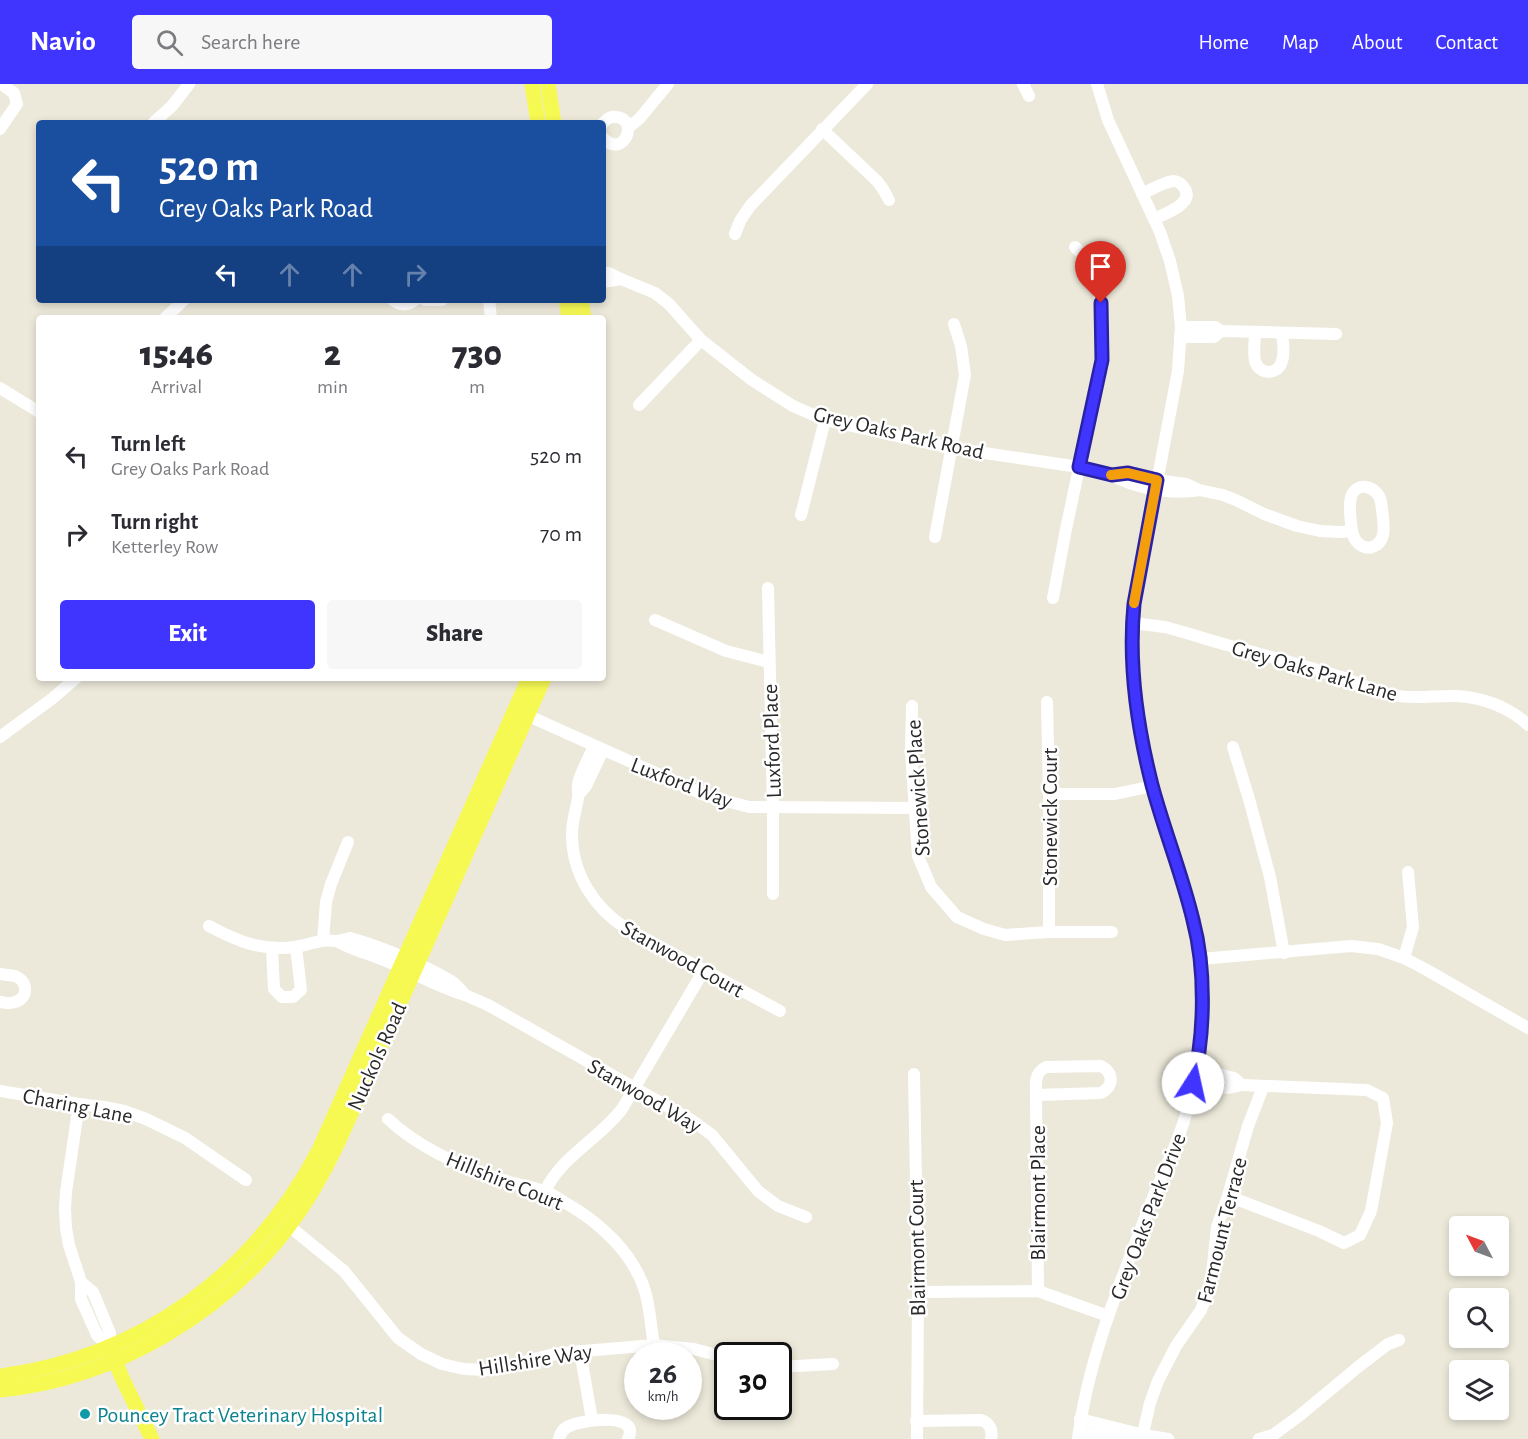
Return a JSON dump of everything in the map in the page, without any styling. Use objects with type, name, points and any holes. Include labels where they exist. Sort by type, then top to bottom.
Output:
[{"type":"main road","points":[[532,84],[538,120]]},
{"type":"main road","points":[[548,84],[554,120]]},
{"type":"main road","name":"Nuckols Road","points":[[521,713],[528,681]]},
{"type":"main road","name":"Nuckols Road","points":[[112,1354],[136,1351],[177,1328],[220,1297],[259,1260],[289,1226],[313,1190],[327,1166],[409,966],[521,713],[542,681]]},
{"type":"main road","name":"Nuckols Road","points":[[112,1354],[202,1293],[242,1257],[279,1215],[319,1150],[409,966]]},
{"type":"main road","points":[[0,1376],[112,1354]]},
{"type":"main road","points":[[0,1390],[71,1376],[112,1354]]},
{"type":"main road","points":[[112,1354],[152,1439]]},
{"type":"street","points":[[156,120],[172,106],[189,84]]},
{"type":"street","points":[[628,128],[640,118],[668,84]]},
{"type":"street","points":[[735,234],[750,206],[867,84]]},
{"type":"street","points":[[1023,84],[1029,96]]},
{"type":"street","name":"Grey Oaks Park Drive","points":[[1078,1436],[1089,1377],[1108,1316],[1184,1121],[1196,1068],[1202,1016],[1200,959],[1194,921],[1142,742],[1133,667],[1134,604],[1178,371],[1180,332],[1178,296],[1170,261],[1154,219],[1108,120],[1097,84]]},
{"type":"street","points":[[0,129],[17,104],[4,88]]},
{"type":"street","points":[[606,121],[619,117],[628,128],[627,136],[621,143],[612,144],[606,141]]},
{"type":"street","points":[[822,129],[877,181],[889,200]]},
{"type":"street","points":[[1142,194],[1171,181],[1176,181],[1185,188],[1187,194],[1182,205],[1154,219]]},
{"type":"street","points":[[1053,598],[1102,360],[1101,303],[1091,263],[1075,247]]},
{"type":"street","name":"Grey Oaks Park Road","points":[[606,273],[655,293],[669,304],[701,340],[752,380],[793,406],[825,420],[951,448],[1079,467],[1112,475],[1122,481],[1156,485],[1186,493],[1199,490],[1222,495],[1280,521],[1297,526],[1320,531],[1352,531]]},
{"type":"street","points":[[606,282],[621,279]]},
{"type":"street","points":[[168,315],[181,303]]},
{"type":"street","points":[[935,537],[965,375],[961,346],[954,324]]},
{"type":"street","points":[[1180,332],[1214,337],[1221,331],[1336,334]]},
{"type":"street","points":[[1255,332],[1256,362],[1259,369],[1265,372],[1279,369],[1282,364],[1282,333]]},
{"type":"street","points":[[639,405],[701,340]]},
{"type":"street","points":[[0,388],[36,410]]},
{"type":"street","points":[[801,515],[825,420]]},
{"type":"street","points":[[1366,486],[1372,488],[1380,499],[1382,538],[1379,544],[1372,548],[1365,548],[1354,539],[1352,531],[1352,496],[1360,488],[1366,486]]},
{"type":"street","name":"Luxford Place","points":[[768,588],[773,894]]},
{"type":"street","points":[[655,621],[726,651],[769,662]]},
{"type":"street","name":"Grey Oaks Park Lane","points":[[1132,623],[1165,627],[1341,677],[1376,691],[1394,695],[1412,698],[1456,696],[1478,699],[1496,704],[1514,713],[1528,725]]},
{"type":"street","points":[[0,737],[53,698],[72,681]]},
{"type":"street","name":"Stonewick Court","points":[[1047,702],[1049,932]]},
{"type":"street","name":"Stonewick Place","points":[[912,705],[911,751],[918,856],[931,887],[957,917],[1005,935],[1112,932]]},
{"type":"street","name":"Luxford Way","points":[[521,713],[576,744],[598,748],[706,796],[749,807],[915,808]]},
{"type":"street","points":[[1233,747],[1270,877],[1284,953]]},
{"type":"street","name":"Stanwood Court","points":[[598,748],[586,786],[579,795],[573,818],[575,862],[592,898],[619,924],[780,1011]]},
{"type":"street","points":[[1049,794],[1115,794],[1153,786]]},
{"type":"street","points":[[322,941],[326,902],[348,842]]},
{"type":"street","points":[[1404,958],[1413,927],[1408,872]]},
{"type":"street","name":"Stanwood Way","points":[[209,926],[240,942],[272,949],[350,938],[369,943],[450,991],[488,1005],[703,1128],[720,1144],[758,1191],[778,1206],[806,1218]]},
{"type":"street","points":[[1200,959],[1351,946],[1378,949],[1404,958],[1528,1028]]},
{"type":"street","points":[[272,949],[274,989],[282,997],[293,997],[301,990],[296,947]]},
{"type":"street","points":[[545,1191],[559,1168],[614,1120],[704,970]]},
{"type":"street","points":[[0,974],[18,977],[25,984],[26,993],[19,1001],[0,1002]]},
{"type":"street","name":"Blairmont Place","points":[[1036,1095],[1101,1093],[1108,1089],[1111,1077],[1108,1070],[1101,1066],[1046,1066],[1037,1074],[1036,1095],[1038,1291]]},
{"type":"street","points":[[1196,1068],[1233,1078],[1242,1085]]},
{"type":"street","name":"Blairmont Court","points":[[914,1074],[918,1292],[917,1439]]},
{"type":"street","points":[[1193,1083],[1228,1088],[1242,1085],[1366,1090],[1383,1098],[1387,1123],[1371,1211],[1360,1235],[1344,1243],[1228,1196]]},
{"type":"street","name":"Farmount Terrace","points":[[1144,1435],[1150,1402],[1158,1381],[1176,1346],[1201,1310],[1211,1284],[1217,1227],[1248,1126],[1263,1087]]},
{"type":"street","name":"Charing Lane","points":[[0,1091],[124,1112],[162,1126],[184,1138],[246,1180]]},
{"type":"street","points":[[79,1104],[66,1192],[65,1209],[69,1245],[81,1282],[93,1292],[110,1333],[112,1354]]},
{"type":"street","name":"Hillshire Court","points":[[388,1119],[420,1143],[465,1166],[496,1178],[545,1191],[577,1209],[594,1222],[613,1239],[636,1271],[645,1291],[654,1342]]},
{"type":"street","name":"Hillshire Way","points":[[289,1226],[344,1271],[398,1338],[412,1349],[442,1364],[464,1369],[498,1369],[550,1355],[624,1347]]},
{"type":"street","points":[[918,1292],[1038,1291],[1108,1316]]},
{"type":"street","points":[[1259,1439],[1273,1435],[1291,1423],[1358,1367],[1388,1344],[1399,1340]]},
{"type":"street","points":[[580,1351],[592,1420]]},
{"type":"street","points":[[792,1366],[833,1364]]},
{"type":"street","points":[[1080,1419],[1168,1439]]},
{"type":"street","points":[[559,1439],[565,1428],[592,1420],[624,1421],[629,1425],[631,1432],[628,1439]]},
{"type":"street","points":[[916,1421],[981,1420],[991,1427],[991,1439]]},
{"type":"street","points":[[1078,1436],[1119,1439],[1144,1435]]},
{"type":"slow traffic","points":[[1111,475],[1128,473],[1157,480],[1134,603]]},
{"type":"place","name":"Pouncey Tract Veterinary Hospital","points":[[85,1414]]},
{"type":"route","points":[[1101,303],[1102,360],[1079,467],[1112,475],[1128,473],[1157,480],[1134,604],[1133,667],[1142,742],[1194,921],[1200,959],[1202,1016],[1193,1083]]}]
